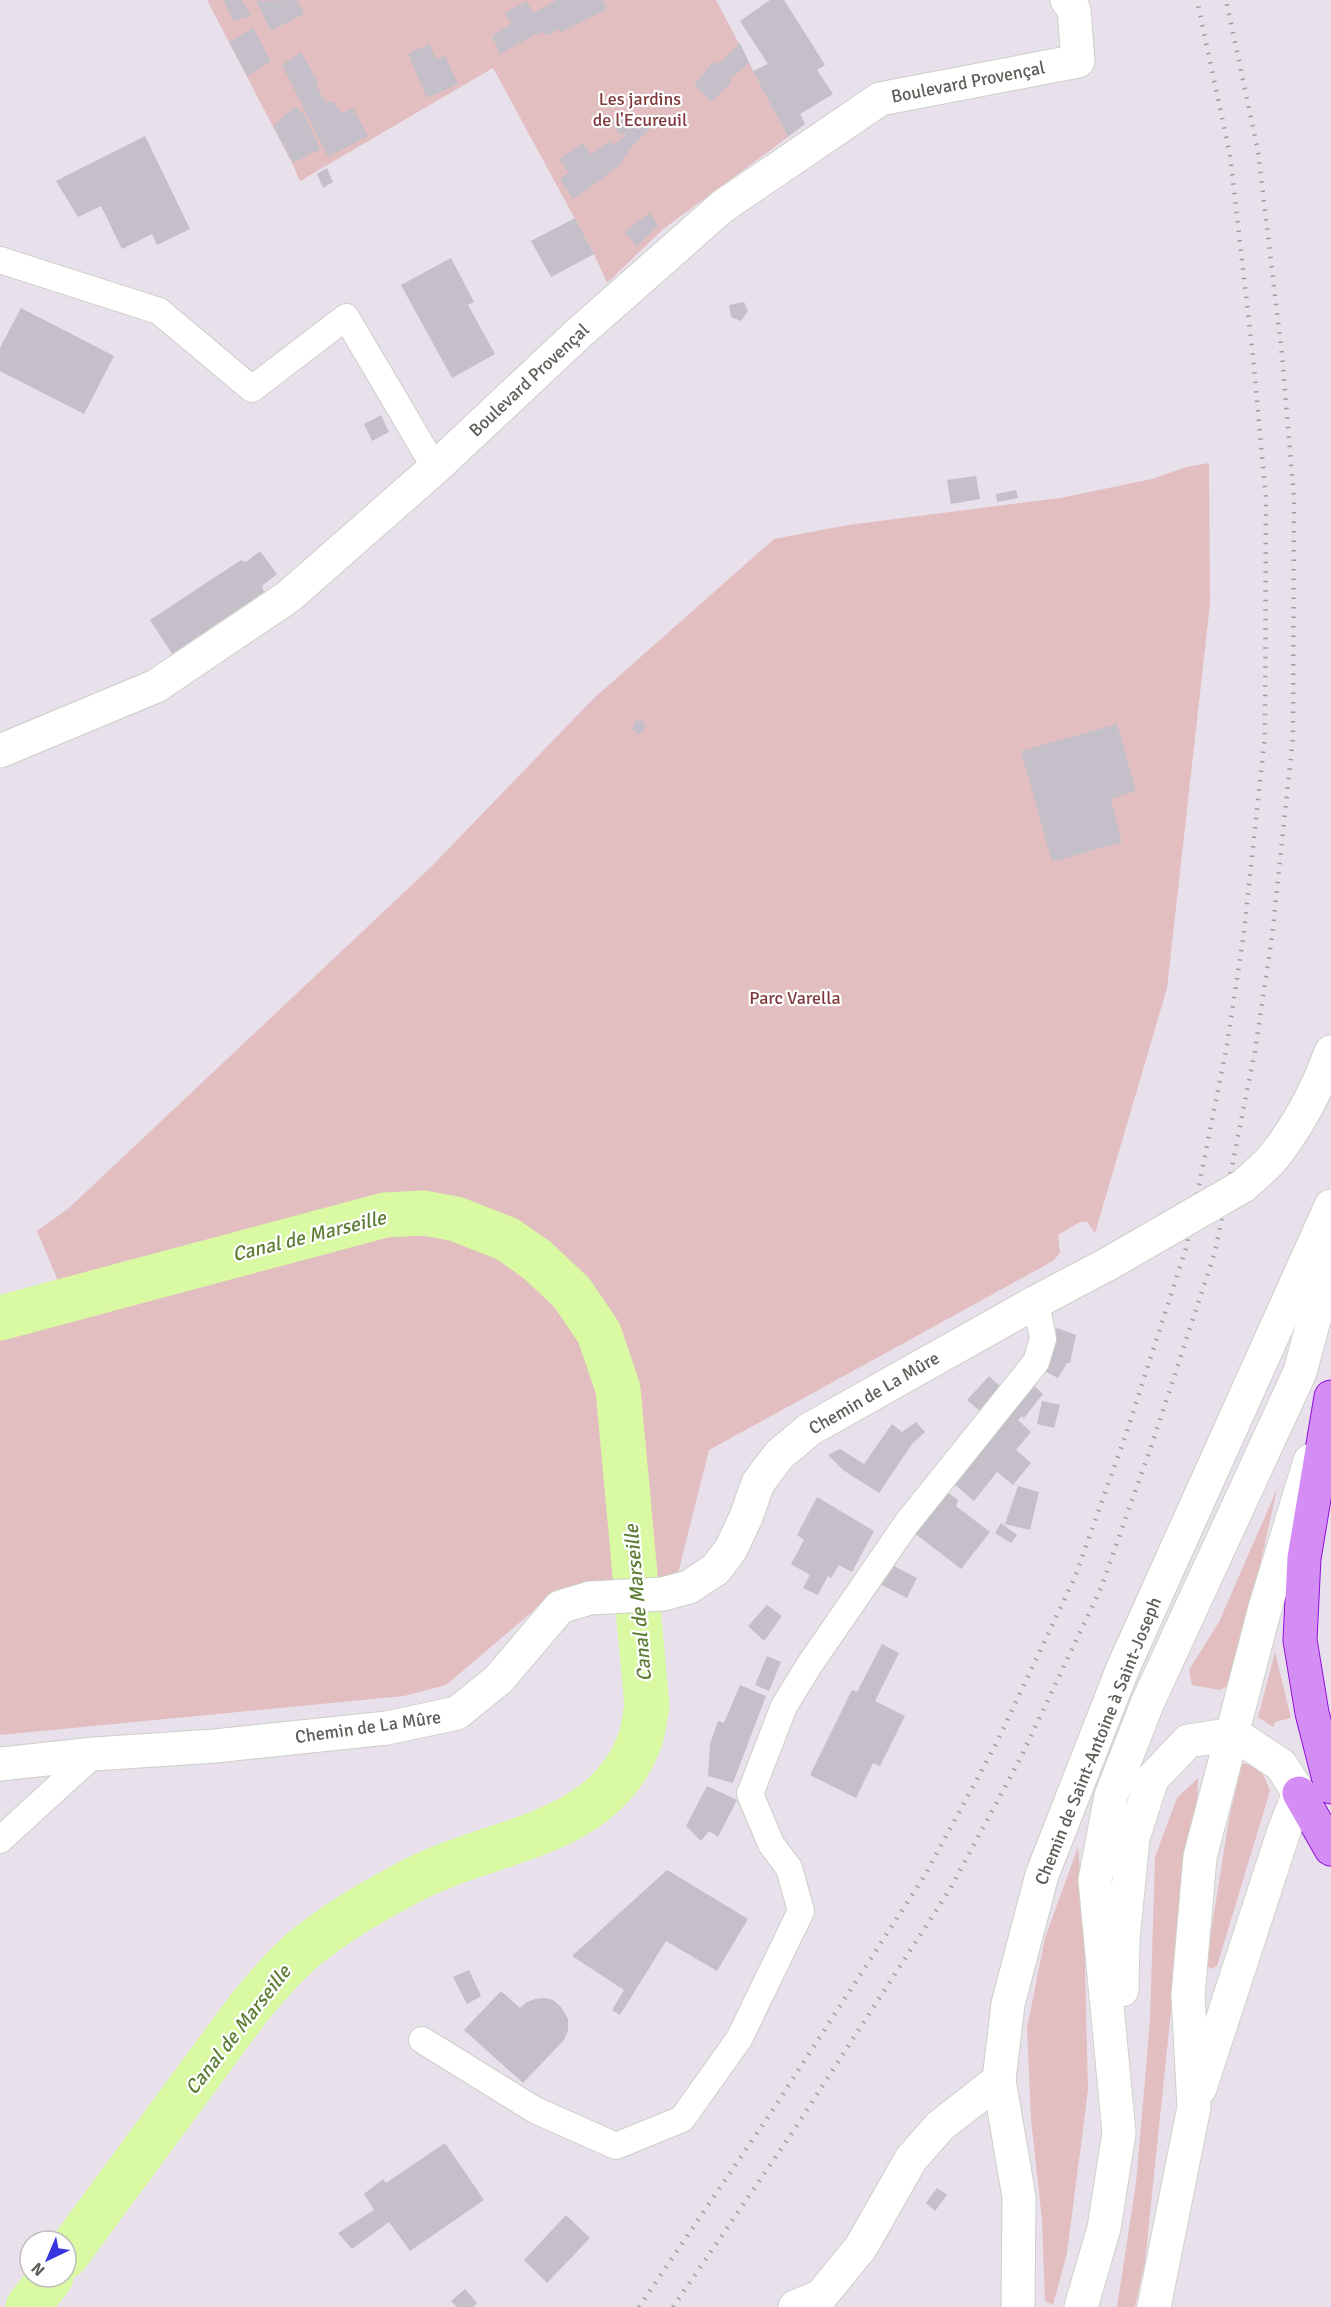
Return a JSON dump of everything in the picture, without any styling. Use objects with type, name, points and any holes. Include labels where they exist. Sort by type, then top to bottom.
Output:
[{"type":"highway","points":[[1331,1397],[1304,1558],[1300,1640],[1312,1713],[1331,1787]]},
{"type":"highway","points":[[1299,1793],[1331,1849]]},
{"type":"street","name":"Boulevard Provençal","points":[[0,751],[156,686],[288,597],[435,468],[579,333],[723,206],[880,99],[1078,61],[1074,10],[1067,0]]},
{"type":"street","name":"Chemin de La Mûre","points":[[0,1764],[94,1754],[216,1746],[375,1729],[457,1713],[499,1679],[560,1607],[590,1598],[663,1594],[689,1587],[716,1569],[732,1550],[758,1482],[779,1455],[810,1429],[1108,1264],[1243,1186],[1275,1156],[1298,1124],[1323,1074],[1331,1052]]},
{"type":"street","name":"Chemin de Saint-Antoine à Saint-Joseph","points":[[1018,2307],[1019,2196],[999,2080],[1008,2004],[1042,1875],[1123,1668],[1331,1206]]},
{"type":"street","name":"Chemin de Saint-Antoine à Saint-Joseph","points":[[1081,2307],[1104,2228],[1119,2133],[1095,1880],[1111,1796],[1147,1704],[1300,1372],[1331,1256]]},
{"type":"street","points":[[1194,2107],[1188,1995],[1200,1857],[1234,1734],[1265,1608],[1331,1391]]},
{"type":"street","points":[[1119,2133],[1124,1940],[1133,1838],[1152,1779],[1188,1741],[1234,1734],[1281,1765],[1299,1793],[1284,1831],[1194,2107],[1154,2307]]},
{"type":"street","points":[[795,2307],[821,2296],[861,2247],[911,2159],[940,2126],[999,2080]]},
{"type":"lane","points":[[0,260],[159,311],[252,389],[346,318],[435,468]]},
{"type":"lane","points":[[422,2040],[535,2110],[616,2146],[682,2119],[739,2039],[801,1911],[789,1868],[771,1844],[750,1794],[784,1706],[810,1664],[907,1523],[1036,1362],[1043,1339],[1036,1302]]},
{"type":"lane","points":[[0,1839],[94,1754]]},
{"type":"green space","name":"Les jardins de l'Ecureuil","points":[[207,0],[716,0],[788,137],[662,230],[607,283],[594,254],[493,68],[300,181]]},
{"type":"green space","name":"Parc Varella","points":[[1209,463],[1210,604],[1167,988],[1095,1233],[1087,1222],[1080,1222],[1058,1235],[1060,1253],[1053,1261],[709,1450],[676,1581],[564,1590],[549,1594],[531,1613],[446,1685],[404,1696],[0,1735],[0,1318],[66,1300],[37,1231],[69,1208],[432,866],[592,700],[774,539],[848,525],[1060,498],[1152,479],[1187,467]]},
{"type":"green space","points":[[1277,1489],[1234,1683],[1220,1690],[1192,1685],[1189,1670],[1219,1622]]},
{"type":"green space","points":[[1275,1652],[1291,1718],[1275,1722],[1273,1727],[1258,1717]]},
{"type":"green space","points":[[1242,1764],[1248,1764],[1263,1774],[1270,1791],[1217,1966],[1210,1969],[1206,1963],[1229,1819]]},
{"type":"green space","points":[[1198,1778],[1197,1818],[1178,1943],[1145,2262],[1135,2307],[1117,2307],[1136,2183],[1150,2021],[1155,1857],[1177,1798]]},
{"type":"green space","points":[[1078,1847],[1084,1924],[1088,2090],[1067,2253],[1053,2305],[1045,2301],[1042,2220],[1031,2119],[1027,2028],[1045,1938]]},
{"type":"building","points":[[223,0],[242,0],[251,16],[233,21]]},
{"type":"building","points":[[297,0],[304,14],[271,31],[256,1]]},
{"type":"building","points":[[557,0],[603,0],[607,9],[560,33],[559,29],[546,36],[543,31],[539,36],[538,33],[500,54],[492,36],[511,24],[505,13],[527,1],[533,13]]},
{"type":"building","points":[[770,0],[784,0],[825,65],[817,70],[833,94],[800,114],[805,124],[788,137],[753,71],[768,64],[740,21]]},
{"type":"building","points":[[253,28],[271,61],[247,76],[229,42]]},
{"type":"building","points":[[740,43],[749,63],[730,79],[731,83],[711,102],[694,85],[714,61],[717,65]]},
{"type":"building","points":[[429,44],[436,59],[445,56],[458,84],[427,98],[408,54]]},
{"type":"building","points":[[301,52],[318,82],[316,85],[326,103],[332,101],[342,113],[353,108],[368,136],[328,157],[282,65]]},
{"type":"building","points":[[296,106],[305,116],[320,149],[293,163],[273,126]]},
{"type":"building","points":[[625,111],[633,121],[639,117],[650,129],[633,145],[619,165],[573,199],[560,179],[569,172],[559,159],[583,143],[591,155],[609,141],[613,145],[626,135],[619,134],[612,121]]},
{"type":"building","points":[[145,136],[190,229],[157,245],[152,234],[122,249],[101,206],[78,217],[56,181]]},
{"type":"building","points":[[327,168],[333,182],[323,188],[317,174]]},
{"type":"building","points":[[650,213],[658,226],[637,246],[624,232]]},
{"type":"building","points":[[575,218],[594,254],[551,277],[531,241]]},
{"type":"building","points":[[451,258],[474,302],[468,305],[495,354],[452,378],[401,285]]},
{"type":"building","points":[[744,302],[748,311],[741,321],[731,317],[729,305]]},
{"type":"building","points":[[21,308],[114,356],[84,414],[0,371],[0,348]]},
{"type":"building","points":[[381,415],[389,432],[372,441],[364,424]]},
{"type":"building","points":[[976,476],[980,499],[951,504],[947,480]]},
{"type":"building","points":[[1016,490],[1018,498],[997,502],[996,494]]},
{"type":"building","points":[[260,551],[277,574],[262,586],[264,592],[172,654],[150,620],[241,560],[246,562]]},
{"type":"building","points":[[641,720],[645,725],[643,732],[638,734],[632,729],[635,721]]},
{"type":"building","points":[[1117,724],[1136,791],[1111,799],[1122,842],[1052,862],[1021,751]]},
{"type":"building","points":[[1057,1328],[1076,1335],[1070,1363],[1067,1363],[1058,1378],[1042,1370],[1051,1336]]},
{"type":"building","points":[[989,1376],[1002,1388],[981,1412],[967,1400]]},
{"type":"building","points":[[1032,1384],[1043,1394],[1024,1418],[1022,1416],[1018,1420],[1031,1432],[1016,1450],[1031,1463],[1013,1485],[997,1472],[974,1501],[952,1482]]},
{"type":"building","points":[[1042,1401],[1060,1405],[1054,1428],[1037,1424]]},
{"type":"building","points":[[916,1422],[925,1432],[912,1444],[879,1493],[843,1470],[828,1455],[840,1449],[864,1464],[892,1424],[902,1432]]},
{"type":"building","points":[[1018,1486],[1039,1492],[1030,1530],[1005,1524]]},
{"type":"building","points":[[944,1490],[958,1500],[956,1506],[990,1532],[961,1569],[913,1532]]},
{"type":"building","points":[[817,1497],[874,1531],[852,1572],[839,1565],[831,1578],[828,1576],[818,1595],[803,1588],[810,1575],[791,1564],[804,1540],[797,1535]]},
{"type":"building","points":[[1001,1523],[1017,1535],[1011,1543],[995,1533]]},
{"type":"building","points":[[892,1565],[917,1578],[907,1598],[880,1584]]},
{"type":"building","points":[[767,1605],[782,1616],[764,1641],[748,1626]]},
{"type":"building","points":[[882,1644],[899,1653],[875,1701],[905,1716],[880,1766],[873,1763],[856,1798],[810,1775],[852,1690],[857,1692]]},
{"type":"building","points":[[767,1656],[781,1662],[769,1691],[755,1685]]},
{"type":"building","points":[[740,1685],[766,1696],[733,1783],[708,1776],[710,1744],[718,1721],[724,1723]]},
{"type":"building","points":[[707,1786],[737,1800],[718,1837],[709,1831],[701,1841],[686,1826]]},
{"type":"building","points":[[667,1870],[748,1919],[717,1971],[666,1941],[620,2015],[612,2010],[624,1990],[572,1956]]},
{"type":"building","points":[[469,1970],[481,1996],[467,2004],[453,1977]]},
{"type":"building","points":[[501,1991],[520,2008],[535,1999],[553,2000],[561,2007],[568,2019],[568,2031],[564,2040],[523,2083],[464,2030]]},
{"type":"building","points":[[445,2143],[484,2200],[410,2251],[389,2222],[352,2249],[338,2233],[374,2210],[364,2194],[383,2179],[386,2183]]},
{"type":"building","points":[[937,2188],[947,2195],[935,2211],[926,2203]]},
{"type":"building","points":[[566,2215],[590,2238],[547,2283],[524,2260]]},
{"type":"building","points":[[465,2289],[477,2303],[473,2307],[457,2307],[451,2301]]},
{"type":"waterway","name":"Canal de Marseille","points":[[0,1318],[385,1215],[424,1213],[456,1219],[507,1239],[537,1260],[572,1293],[599,1333],[618,1389],[647,1706],[641,1737],[625,1770],[603,1796],[576,1815],[545,1830],[446,1865],[415,1879],[377,1899],[308,1945],[281,1971],[248,2009],[78,2240]]},
{"type":"waterway","name":"Canal de Marseille","points":[[28,2307],[42,2289]]},
{"type":"railway","points":[[639,2307],[768,2117],[925,1875],[995,1746],[1075,1577],[1127,1431],[1187,1245],[1227,1045],[1244,932],[1265,735],[1266,499],[1253,357],[1230,155],[1197,0]]},
{"type":"railway","points":[[673,2307],[792,2133],[950,1889],[1020,1759],[1101,1588],[1153,1441],[1215,1252],[1255,1051],[1272,936],[1293,737],[1294,498],[1282,355],[1258,151],[1226,0]]}]
